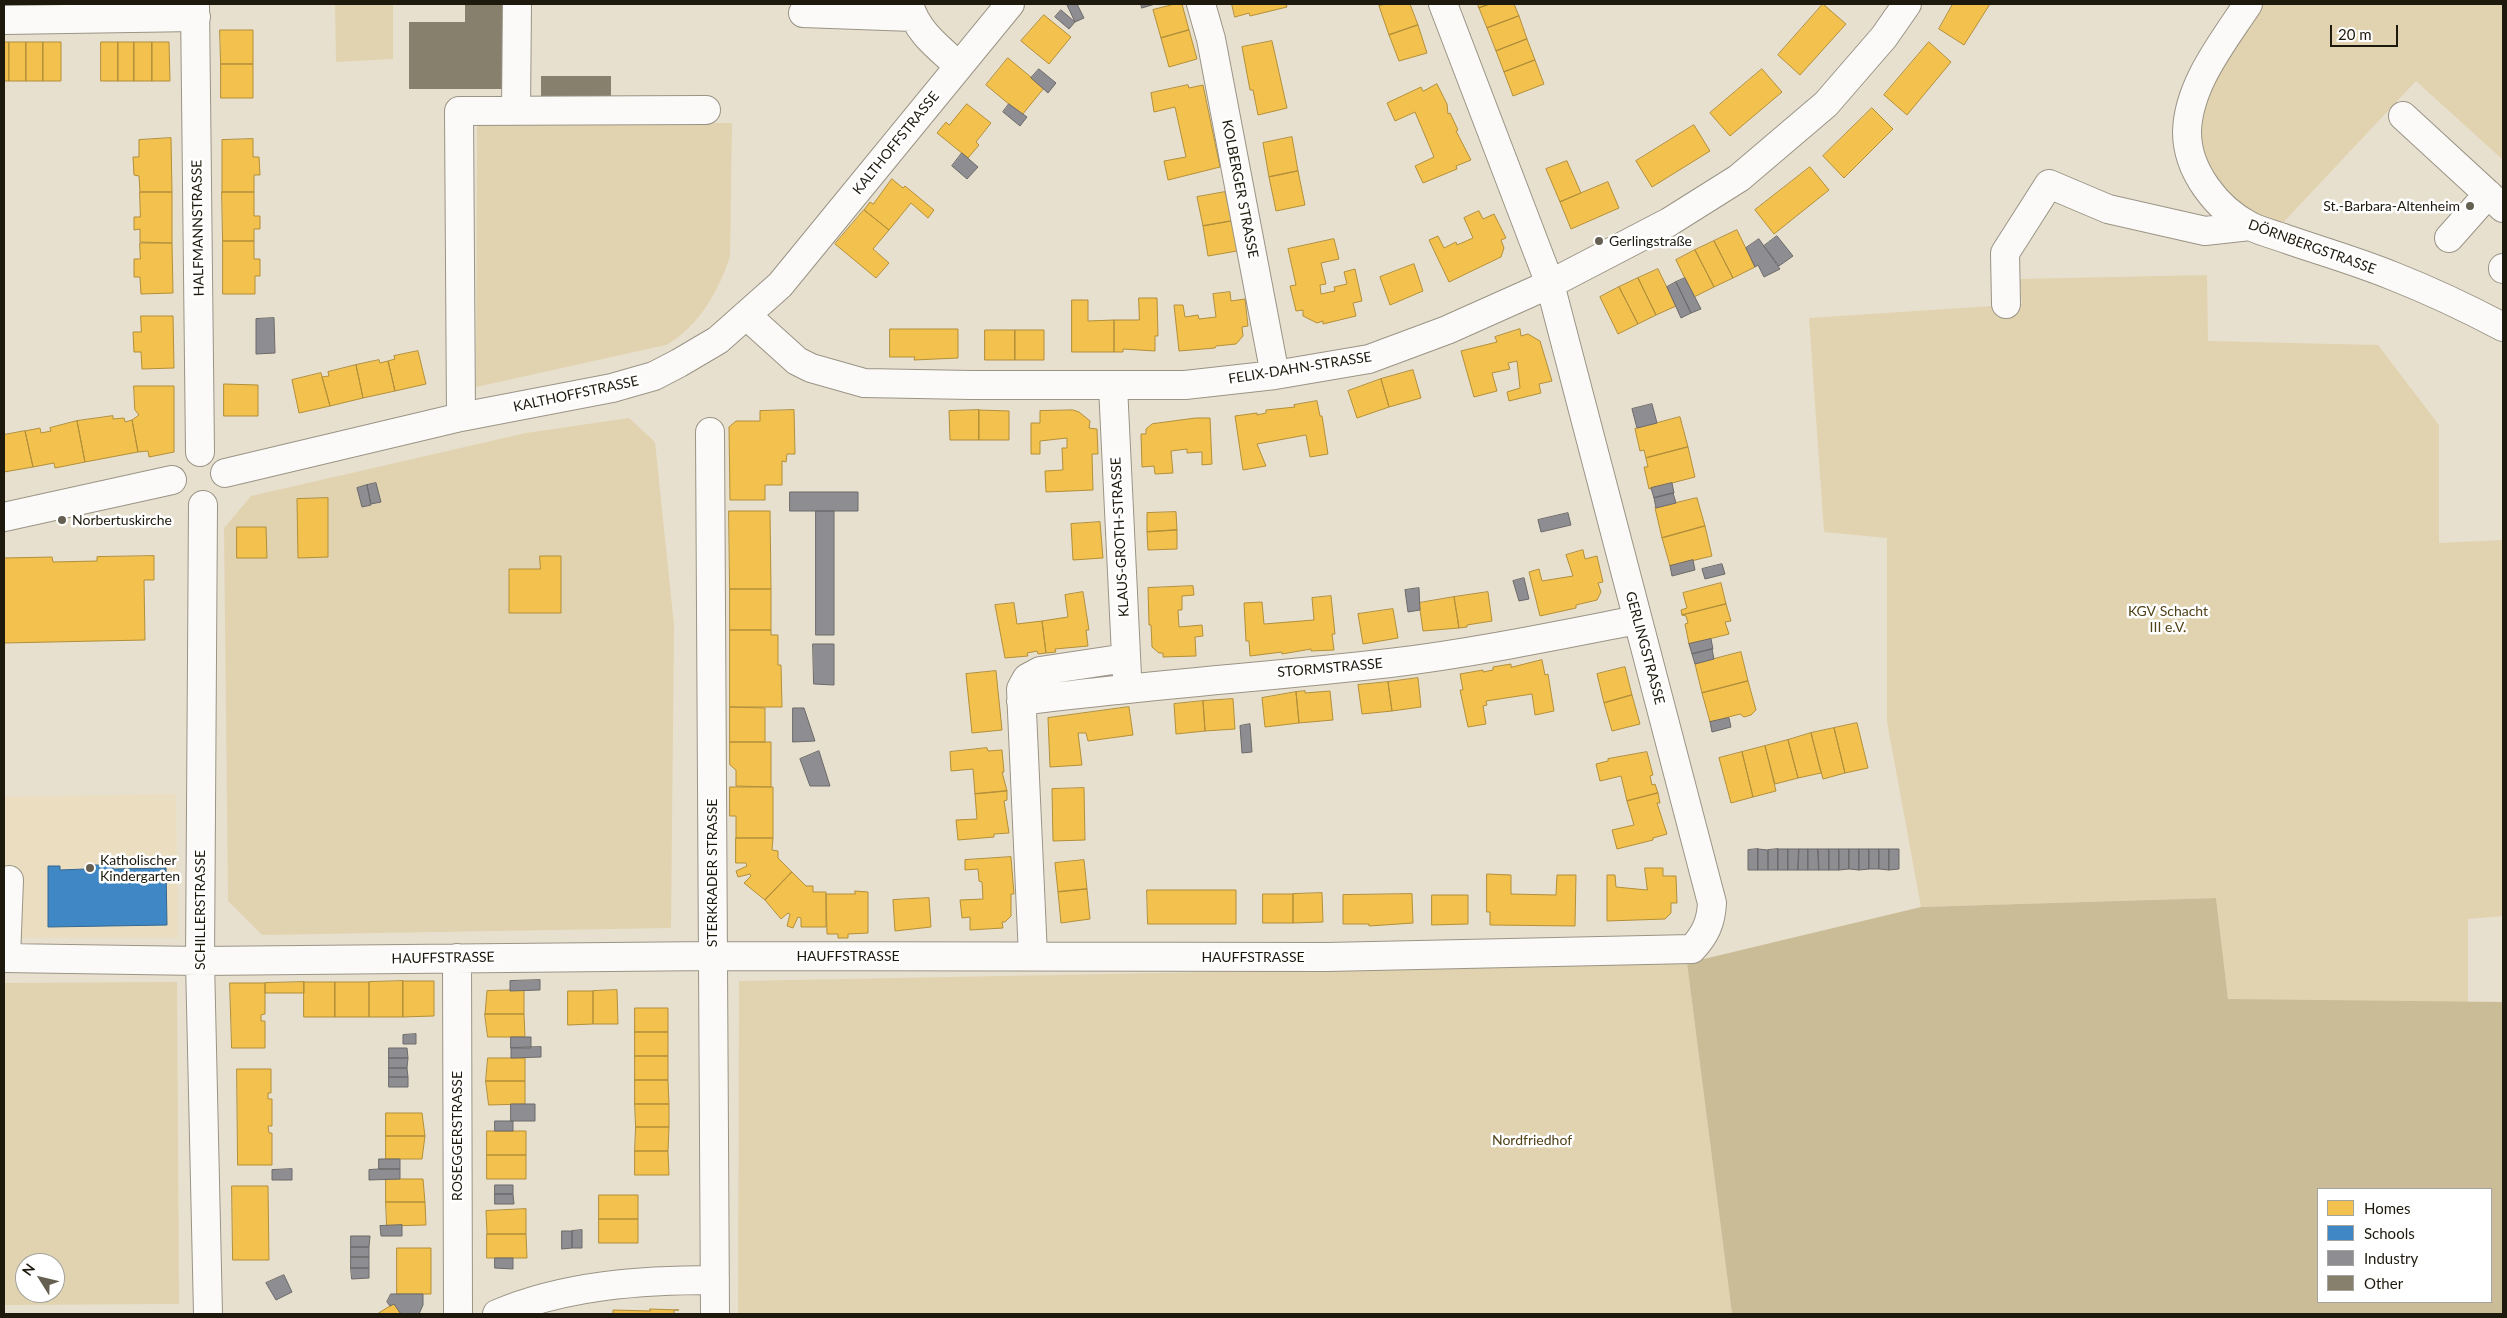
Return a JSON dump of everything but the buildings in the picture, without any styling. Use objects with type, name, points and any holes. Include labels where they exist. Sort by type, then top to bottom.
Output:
[{"type":"street","points":[[516,110],[517,4]]},
{"type":"street","name":"KALTHOFFSTRASSE","points":[[226,473],[461,417],[612,388],[654,376],[718,340],[780,285],[1010,4]]},
{"type":"street","name":"KOLBERGER STRASSE","points":[[1201,4],[1211,39],[1275,375]]},
{"type":"street","name":"GERLINGSTRASSE","points":[[1443,4],[1550,284],[1712,902],[1712,916],[1705,935],[1692,949]]},
{"type":"street","name":"FELIX-DAHN-STRASSE","points":[[746,315],[797,360],[811,368],[864,382],[1113,386],[1185,385],[1275,375],[1369,359],[1448,330],[1550,284],[1669,222],[1739,178],[1826,104],[1884,37],[1907,4]]},
{"type":"street","name":"DÖRNBERGSTRASSE","points":[[2248,4],[2204,74],[2193,99],[2187,132],[2190,154],[2210,192],[2226,210],[2250,226],[2392,275],[2447,298],[2503,327]]},
{"type":"street","points":[[803,13],[911,10],[923,34],[959,66]]},
{"type":"street","points":[[4,20],[74,11],[196,11]]},
{"type":"street","name":"HALFMANNSTRASSE","points":[[196,11],[200,452]]},
{"type":"street","points":[[461,417],[459,111],[706,110]]},
{"type":"street","points":[[2403,116],[2496,201],[2449,238]]},
{"type":"street","points":[[2006,304],[2005,253],[2049,184],[2108,209],[2205,231],[2250,226]]},
{"type":"street","name":"KLAUS-GROTH-STRASSE","points":[[1113,386],[1127,687]]},
{"type":"street","name":"STERKRADER STRASSE","points":[[710,432],[716,1314]]},
{"type":"street","points":[[200,452],[216,458],[226,473],[223,491],[218,498],[203,505],[185,502],[174,489],[172,480],[177,463],[191,453],[200,452]]},
{"type":"street","points":[[4,517],[172,480]]},
{"type":"street","name":"SCHILLERSTRASSE","points":[[203,505],[200,961],[208,1314]]},
{"type":"street","name":"STORMSTRASSE","points":[[1021,701],[1127,687],[1392,663],[1510,645],[1637,620]]},
{"type":"street","points":[[1033,956],[1021,689],[1026,678],[1040,671],[1126,658]]},
{"type":"street","points":[[5,958],[9,880]]},
{"type":"street","name":"HAUFFSTRASSE","points":[[5,958],[200,961],[713,956],[1327,957],[1692,949]]},
{"type":"street","name":"ROSEGGERSTRASSE","points":[[456,958],[458,1314]]},
{"type":"street","points":[[497,1314],[527,1301],[599,1286],[668,1280],[715,1280]]},
{"type":"shaded area","name":"Katholischer Kindergarten","points":[[176,794],[178,938],[4,938],[4,797]]},
{"type":"shaded area","points":[[2216,898],[2228,999],[2503,1002],[2503,1314],[1732,1314],[1687,963],[1921,907]]},
{"type":"green space","points":[[335,4],[393,4],[393,59],[336,62]]},
{"type":"green space","points":[[2259,4],[2503,4],[2503,160],[2416,81],[2279,227],[2256,220],[2218,185],[2202,150],[2199,113],[2230,52]]},
{"type":"green space","points":[[732,123],[730,256],[714,294],[688,329],[666,345],[476,387],[477,124]]},
{"type":"green space","name":"KGV Schacht III e.V.","points":[[2207,275],[2208,341],[2378,345],[2439,425],[2439,543],[2503,540],[2503,916],[2468,919],[2468,1003],[2228,1000],[2216,898],[1921,907],[1887,722],[1887,538],[1824,532],[1809,318],[2022,304],[2020,279]]},
{"type":"green space","points":[[629,418],[655,442],[674,625],[671,928],[262,935],[228,901],[224,528],[251,496],[526,433]]},
{"type":"green space","name":"Nordfriedhof","points":[[1687,963],[1732,1314],[738,1314],[739,981]]},
{"type":"green space","points":[[177,982],[179,1304],[4,1305],[4,983]]},
{"type":"place","name":"St.-Barbara-Altenheim","points":[[2470,206]]},
{"type":"place","name":"Gerlingstraße","points":[[1599,241]]},
{"type":"place","name":"Norbertuskirche","points":[[62,520]]},
{"type":"place","name":"Katholischer Kindergarten","points":[[90,868]]}]
